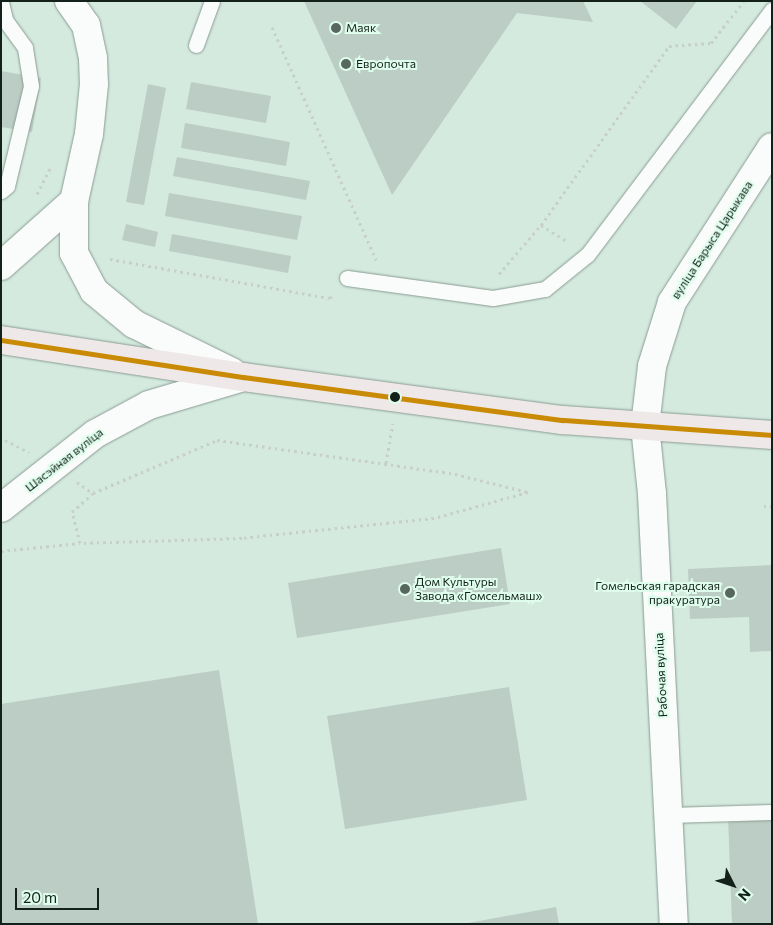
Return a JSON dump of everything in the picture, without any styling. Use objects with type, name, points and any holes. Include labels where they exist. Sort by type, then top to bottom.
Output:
[{"type":"main road","points":[[1,340],[243,378],[563,420],[772,436]]},
{"type":"street","points":[[70,1],[86,25],[93,58],[94,84],[89,134],[74,201],[74,253],[94,291],[134,324],[243,378]]},
{"type":"street","name":"вуліца Барыса Царыкава","points":[[645,426],[652,366],[672,302],[772,147]]},
{"type":"street","points":[[1,266],[74,201]]},
{"type":"street","name":"Шасэйная вуліца","points":[[1,508],[95,434],[149,405],[243,378]]},
{"type":"street","name":"Рабочая вуліца","points":[[645,426],[652,494],[674,924]]},
{"type":"lane","points":[[196,45],[212,1]]},
{"type":"lane","points":[[1,2],[5,20],[25,48],[31,86],[7,161],[7,186],[1,191]]},
{"type":"lane","points":[[347,278],[493,298],[545,289],[588,254],[772,10]]},
{"type":"lane","points":[[668,815],[772,812]]},
{"type":"path","points":[[497,276],[541,225],[669,46],[711,43],[744,1]]},
{"type":"path","points":[[108,259],[330,298],[357,267],[380,270],[272,28]]},
{"type":"path","points":[[32,203],[55,159]]},
{"type":"path","points":[[386,463],[398,399]]},
{"type":"path","points":[[5,440],[36,455]]},
{"type":"path","points":[[1,551],[80,543],[242,538],[424,519],[528,492],[455,474],[217,440],[93,493],[72,512],[80,543]]},
{"type":"path","points":[[764,506],[772,506]]},
{"type":"building","points":[[304,1],[583,1],[593,22],[517,13],[392,195]]},
{"type":"building","points":[[640,1],[697,1],[676,29]]},
{"type":"building","points":[[1,71],[41,78],[32,132],[1,127]]},
{"type":"building","points":[[191,82],[271,96],[266,123],[186,109]]},
{"type":"building","points":[[148,84],[166,88],[144,205],[126,202]]},
{"type":"building","points":[[185,123],[290,142],[286,166],[181,148]]},
{"type":"building","points":[[177,157],[310,181],[306,200],[173,176]]},
{"type":"building","points":[[169,193],[302,216],[297,240],[165,216]]},
{"type":"building","points":[[126,224],[158,232],[155,247],[122,240]]},
{"type":"building","points":[[172,234],[291,256],[288,273],[169,251]]},
{"type":"building","points":[[501,548],[510,604],[297,638],[288,583]]},
{"type":"building","name":"Гомельская гарадская пракуратура","points":[[772,565],[772,651],[750,652],[749,617],[690,619],[688,569]]},
{"type":"building","points":[[219,670],[258,924],[1,924],[1,704]]},
{"type":"building","points":[[509,687],[527,800],[345,829],[327,716]]},
{"type":"building","points":[[772,814],[772,924],[732,924],[728,816]]},
{"type":"building","points":[[556,907],[559,924],[468,924],[468,923]]},
{"type":"transit line","name":"20","points":[[1,340],[243,377],[563,420],[772,435]]},
{"type":"place","name":"Маяк","points":[[336,28]]},
{"type":"place","name":"Европочта","points":[[346,64]]},
{"type":"place","name":"Дом Культуры Завода «Гомсельмаш»","points":[[405,589]]},
{"type":"place","name":"Гомельская гарадская пракуратура","points":[[730,593]]}]
